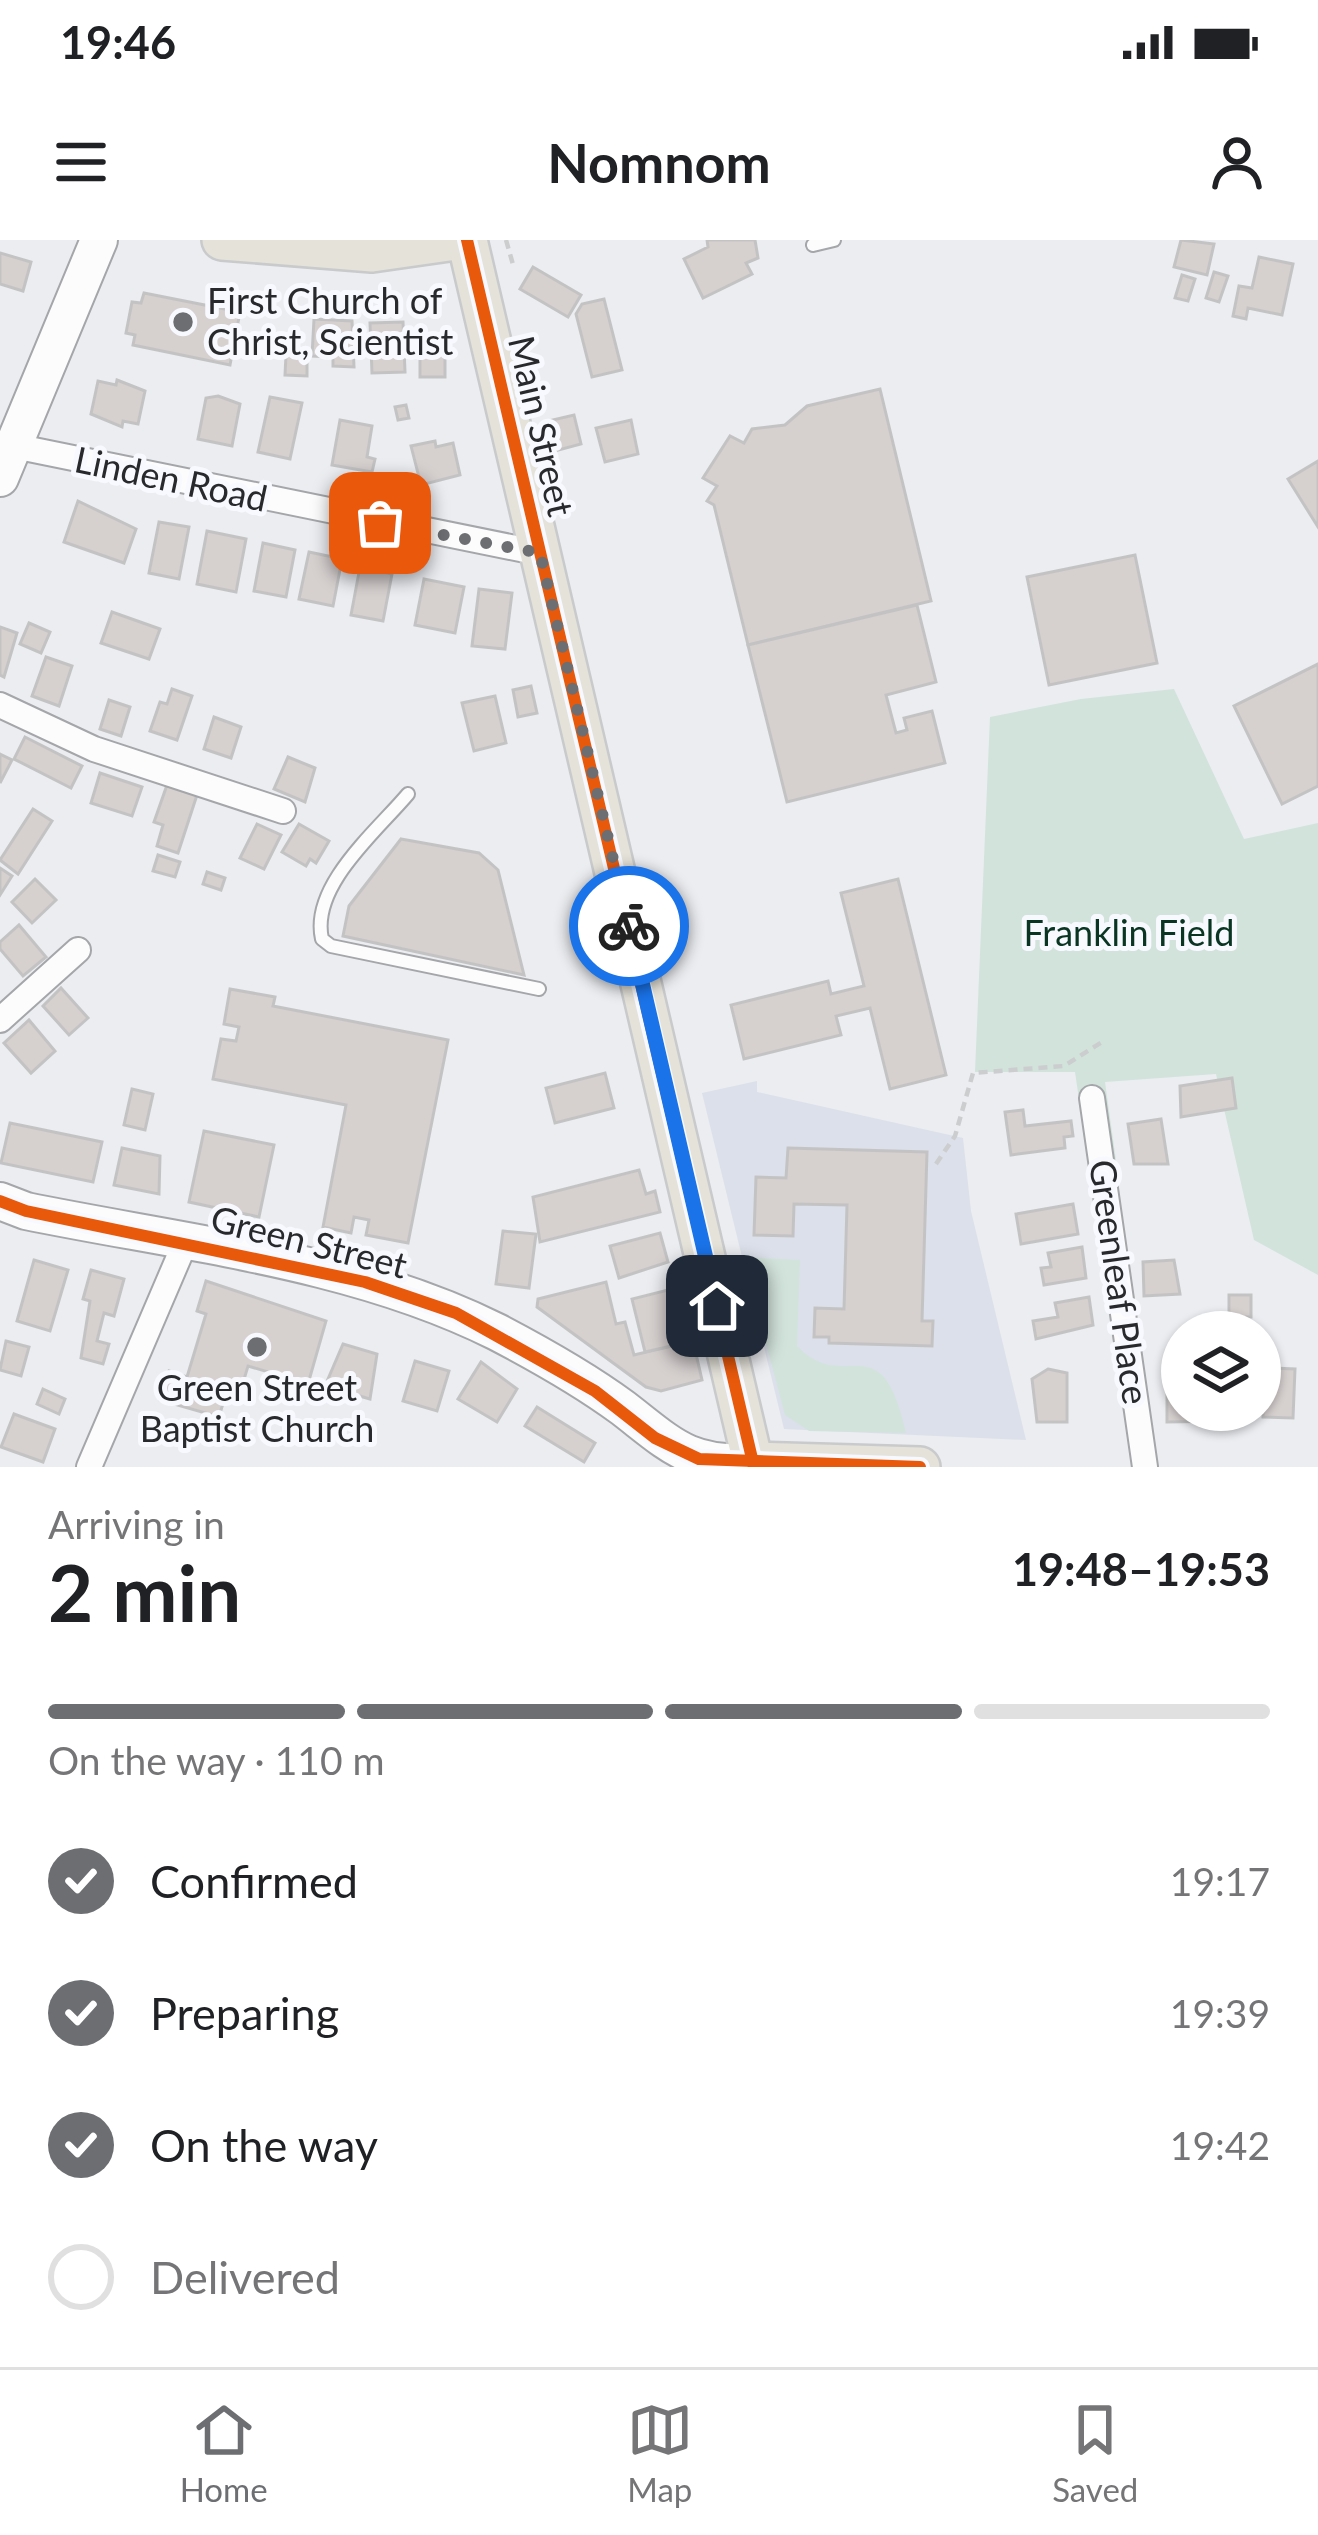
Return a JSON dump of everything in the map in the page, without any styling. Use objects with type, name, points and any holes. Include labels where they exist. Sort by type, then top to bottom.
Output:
[{"type":"main road","points":[[222,240],[372,252],[456,240]]},
{"type":"main road","name":"Main Street","points":[[467,240],[754,1464]]},
{"type":"main road","points":[[754,1464],[920,1467]]},
{"type":"street","points":[[7,462],[99,240]]},
{"type":"street","name":"Linden Road","points":[[7,462],[540,553]]},
{"type":"street","points":[[0,705],[94,749],[283,811]]},
{"type":"street","points":[[0,1020],[79,950]]},
{"type":"street","name":"Greenleaf Place","points":[[1092,1098],[1145,1467]]},
{"type":"street","name":"Green Street","points":[[9,1209],[365,1282],[456,1313],[624,1409],[697,1432],[754,1464]]},
{"type":"street","points":[[88,1467],[184,1243]]},
{"type":"lane","points":[[813,245],[834,240]]},
{"type":"lane","points":[[408,794],[333,885],[322,908],[322,939],[328,945],[539,988]]},
{"type":"path","points":[[506,240],[514,268]]},
{"type":"path","points":[[936,1164],[955,1136],[973,1073],[1064,1066],[1102,1042]]},
{"type":"shaded area","points":[[757,1081],[757,1092],[963,1138],[971,1211],[1026,1440],[784,1429],[702,1093]]},
{"type":"green space","name":"Franklin Field","points":[[1174,689],[1244,839],[1318,823],[1318,1275],[1254,1240],[1216,1074],[1105,1082],[1119,1182],[1089,1167],[1075,1072],[975,1072],[990,717],[1081,699]]},
{"type":"green space","points":[[743,1257],[800,1260],[797,1346],[831,1365],[873,1369],[896,1399],[906,1433],[809,1431],[785,1415]]},
{"type":"building","points":[[707,240],[755,240],[758,258],[746,263],[752,274],[703,298],[684,259],[708,247]]},
{"type":"building","points":[[1181,240],[1214,244],[1207,275],[1174,267]]},
{"type":"building","points":[[0,253],[31,262],[23,291],[0,284]]},
{"type":"building","points":[[1259,257],[1293,264],[1282,315],[1248,308],[1246,319],[1233,316],[1239,286],[1252,288]]},
{"type":"building","points":[[533,267],[581,295],[568,317],[520,289]]},
{"type":"building","points":[[1214,272],[1228,276],[1219,302],[1206,298]]},
{"type":"building","points":[[1182,275],[1195,279],[1188,301],[1175,298]]},
{"type":"building","name":"First Church of Christ, Scientist","points":[[144,293],[240,312],[230,365],[133,345],[135,335],[126,333],[132,302],[141,303]]},
{"type":"building","points":[[604,299],[622,370],[592,377],[576,314],[582,304]]},
{"type":"building","points":[[314,319],[352,321],[354,367],[333,366],[333,357],[312,356]]},
{"type":"building","points":[[403,322],[405,372],[372,373],[370,323]]},
{"type":"building","points":[[420,352],[445,352],[445,377],[420,377]]},
{"type":"building","points":[[286,355],[307,355],[307,376],[285,375]]},
{"type":"building","points":[[117,380],[145,391],[138,424],[123,421],[122,427],[91,414],[98,381],[116,385]]},
{"type":"building","points":[[880,389],[931,601],[748,645],[714,505],[707,501],[717,486],[703,478],[730,436],[744,443],[752,429],[785,425],[807,406]]},
{"type":"building","points":[[218,396],[240,404],[232,446],[198,439],[206,398]]},
{"type":"building","points":[[270,397],[302,403],[290,459],[258,452]]},
{"type":"building","points":[[406,405],[409,418],[398,420],[395,407]]},
{"type":"building","points":[[574,415],[581,444],[555,451],[548,421]]},
{"type":"building","points":[[340,420],[372,426],[367,457],[375,459],[372,472],[332,465]]},
{"type":"building","points":[[631,420],[638,454],[605,462],[596,428]]},
{"type":"building","points":[[435,441],[436,447],[453,443],[460,475],[421,485],[411,446]]},
{"type":"building","points":[[1318,461],[1318,527],[1288,479]]},
{"type":"building","points":[[78,501],[136,529],[124,563],[64,542]]},
{"type":"building","points":[[159,522],[189,527],[179,579],[149,573]]},
{"type":"building","points":[[207,531],[246,539],[236,592],[197,584]]},
{"type":"building","points":[[263,543],[295,550],[286,597],[254,591]]},
{"type":"building","points":[[309,552],[342,559],[333,606],[299,599]]},
{"type":"building","points":[[1135,555],[1157,663],[1049,685],[1027,577]]},
{"type":"building","points":[[360,567],[392,574],[383,621],[351,615]]},
{"type":"building","points":[[424,579],[464,587],[455,633],[415,625]]},
{"type":"building","points":[[479,589],[512,593],[505,649],[472,646]]},
{"type":"building","points":[[917,605],[936,682],[886,695],[896,733],[907,730],[904,718],[932,711],[945,763],[787,802],[748,645]]},
{"type":"building","points":[[112,612],[160,629],[149,659],[101,643]]},
{"type":"building","points":[[29,623],[50,632],[41,653],[20,644]]},
{"type":"building","points":[[0,627],[17,633],[4,677],[0,675]]},
{"type":"building","points":[[46,657],[72,666],[59,706],[32,696]]},
{"type":"building","points":[[1318,664],[1318,786],[1282,804],[1234,706]]},
{"type":"building","points":[[531,686],[537,713],[518,717],[513,690]]},
{"type":"building","points":[[172,689],[192,696],[177,740],[150,731],[160,702],[167,704]]},
{"type":"building","points":[[495,696],[506,743],[474,751],[462,703]]},
{"type":"building","points":[[109,700],[130,707],[121,736],[100,729]]},
{"type":"building","points":[[214,717],[241,727],[231,758],[204,749]]},
{"type":"building","points":[[25,737],[82,766],[71,788],[14,759]]},
{"type":"building","points":[[0,754],[12,760],[0,783]]},
{"type":"building","points":[[288,757],[315,768],[305,802],[274,789]]},
{"type":"building","points":[[100,773],[142,787],[132,816],[91,803]]},
{"type":"building","points":[[167,785],[197,795],[178,853],[157,846],[163,825],[154,822]]},
{"type":"building","points":[[33,809],[52,821],[18,874],[0,860]]},
{"type":"building","points":[[257,824],[281,835],[264,869],[240,858]]},
{"type":"building","points":[[299,824],[329,841],[316,863],[310,859],[306,866],[282,852]]},
{"type":"building","points":[[401,839],[479,853],[498,870],[524,975],[343,936],[349,906]]},
{"type":"building","points":[[158,855],[180,862],[175,877],[153,871]]},
{"type":"building","points":[[0,868],[12,876],[0,895]]},
{"type":"building","points":[[207,872],[225,878],[221,890],[203,884]]},
{"type":"building","points":[[35,879],[56,900],[32,923],[12,902]]},
{"type":"building","points":[[898,879],[946,1075],[890,1089],[870,1008],[836,1016],[841,1035],[744,1059],[731,1005],[828,981],[831,994],[864,986],[841,893]]},
{"type":"building","points":[[19,925],[46,957],[23,976],[0,949],[0,942]]},
{"type":"building","points":[[61,988],[88,1018],[69,1035],[43,1006]]},
{"type":"building","points":[[230,989],[275,997],[273,1006],[448,1040],[408,1243],[366,1235],[369,1220],[354,1217],[351,1233],[323,1227],[346,1105],[213,1079],[221,1039],[236,1041],[239,1027],[224,1024]]},
{"type":"building","points":[[29,1020],[55,1051],[31,1073],[4,1043]]},
{"type":"building","points":[[605,1073],[614,1108],[555,1123],[546,1088]]},
{"type":"building","points":[[1232,1078],[1236,1108],[1181,1117],[1180,1086]]},
{"type":"building","points":[[132,1089],[153,1094],[145,1130],[124,1125]]},
{"type":"building","points":[[1023,1110],[1025,1126],[1071,1121],[1073,1136],[1064,1137],[1065,1148],[1011,1155],[1005,1112]]},
{"type":"building","points":[[1161,1119],[1168,1164],[1134,1164],[1128,1124]]},
{"type":"building","points":[[10,1123],[102,1142],[93,1182],[1,1163]]},
{"type":"building","points":[[204,1131],[274,1145],[259,1217],[189,1202]]},
{"type":"building","points":[[122,1148],[160,1156],[159,1194],[114,1185]]},
{"type":"building","points":[[788,1148],[927,1152],[922,1321],[933,1321],[932,1346],[829,1343],[829,1337],[814,1337],[815,1308],[844,1309],[847,1205],[794,1204],[793,1236],[754,1235],[756,1177],[786,1178]]},
{"type":"building","points":[[639,1170],[646,1194],[655,1191],[660,1212],[540,1242],[533,1197]]},
{"type":"building","points":[[1073,1204],[1078,1234],[1021,1244],[1016,1214]]},
{"type":"building","points":[[503,1231],[536,1234],[529,1288],[496,1284]]},
{"type":"building","points":[[660,1233],[668,1262],[619,1278],[610,1246]]},
{"type":"building","points":[[1082,1247],[1086,1278],[1044,1285],[1041,1268],[1051,1267],[1048,1253]]},
{"type":"building","points":[[34,1260],[68,1270],[50,1331],[17,1321]]},
{"type":"building","points":[[1174,1260],[1180,1294],[1144,1296],[1143,1262]]},
{"type":"building","points":[[91,1270],[124,1279],[114,1316],[104,1313],[97,1341],[109,1344],[103,1364],[81,1358],[90,1301],[83,1299]]},
{"type":"building","name":"Green Street Baptist Church","points":[[206,1281],[326,1321],[308,1384],[248,1366],[237,1403],[224,1400],[219,1417],[160,1400],[169,1371],[187,1377],[206,1314],[197,1311]]},
{"type":"building","points":[[606,1282],[616,1324],[625,1322],[634,1355],[693,1341],[702,1380],[661,1391],[646,1387],[537,1307],[538,1299]]},
{"type":"building","points":[[676,1288],[693,1341],[645,1352],[632,1299]]},
{"type":"building","points":[[1229,1295],[1251,1295],[1251,1311],[1229,1311]]},
{"type":"building","points":[[1089,1297],[1093,1325],[1036,1339],[1033,1321],[1058,1317],[1055,1303]]},
{"type":"building","points":[[6,1341],[29,1347],[21,1376],[0,1370]]},
{"type":"building","points":[[343,1344],[377,1354],[370,1399],[325,1386]]},
{"type":"building","points":[[415,1361],[449,1371],[437,1411],[403,1401]]},
{"type":"building","points":[[481,1362],[517,1389],[497,1422],[458,1399]]},
{"type":"building","points":[[1281,1368],[1295,1369],[1293,1418],[1281,1418]]},
{"type":"building","points":[[1048,1369],[1067,1373],[1067,1422],[1037,1422],[1032,1379]]},
{"type":"building","points":[[43,1389],[65,1399],[59,1414],[37,1404]]},
{"type":"building","points":[[537,1407],[595,1443],[584,1462],[525,1426]]},
{"type":"building","points":[[14,1414],[55,1429],[43,1462],[1,1447]]},
{"type":"cycle path","points":[[467,240],[754,1467]]},
{"type":"cycle path","points":[[0,1201],[26,1211],[365,1282],[456,1313],[595,1391],[655,1438],[699,1459],[920,1467]]},
{"type":"way so far","points":[[380,523],[540,553],[629,926]]},
{"type":"place","name":"First Church of Christ, Scientist","points":[[183,322]]},
{"type":"place","name":"Green Street Baptist Church","points":[[257,1347]]},
{"type":"route","points":[[629,926],[717,1306]]}]
